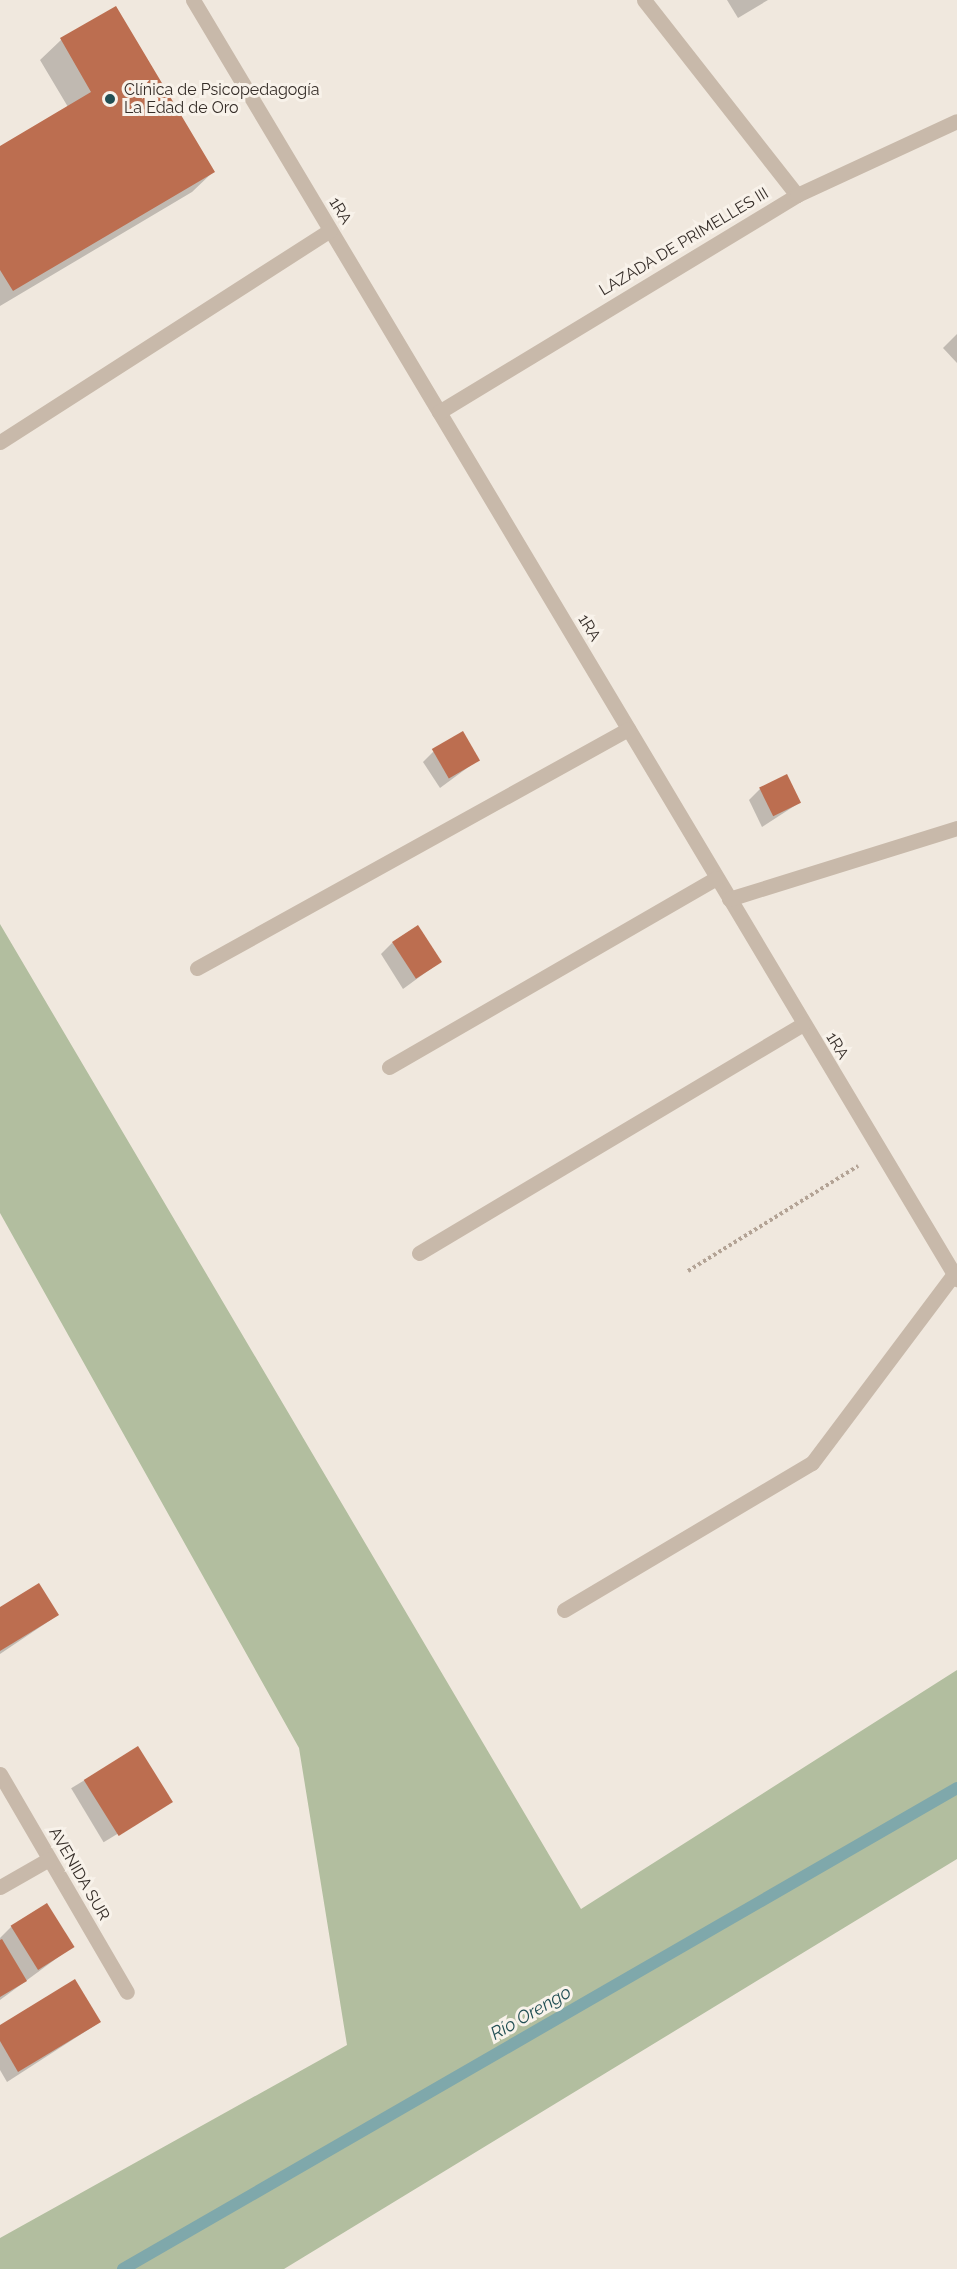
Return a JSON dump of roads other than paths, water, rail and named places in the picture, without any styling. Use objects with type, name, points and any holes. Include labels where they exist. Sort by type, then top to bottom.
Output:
[{"type":"street","name":"1RA","points":[[194,0],[955,1277]]},
{"type":"street","points":[[644,0],[797,195]]},
{"type":"street","name":"LAZADA DE PRIMELLES III","points":[[438,412],[797,195],[957,121]]},
{"type":"street","points":[[0,442],[330,230]]},
{"type":"street","points":[[197,968],[628,729]]},
{"type":"street","points":[[729,899],[957,828]]},
{"type":"street","points":[[389,1067],[716,878]]},
{"type":"street","points":[[419,1253],[803,1024]]},
{"type":"street","points":[[564,1610],[812,1463],[955,1277]]},
{"type":"street","name":"AVENIDA SUR","points":[[0,1774],[126,1992]]},
{"type":"street","points":[[0,1887],[49,1859]]},
{"type":"waterway","name":"Río Orengo","points":[[123,2269],[957,1788]]},
{"type":"place","name":"Clínica de Psicopedagogía La Edad de Oro","points":[[110,99]]}]
